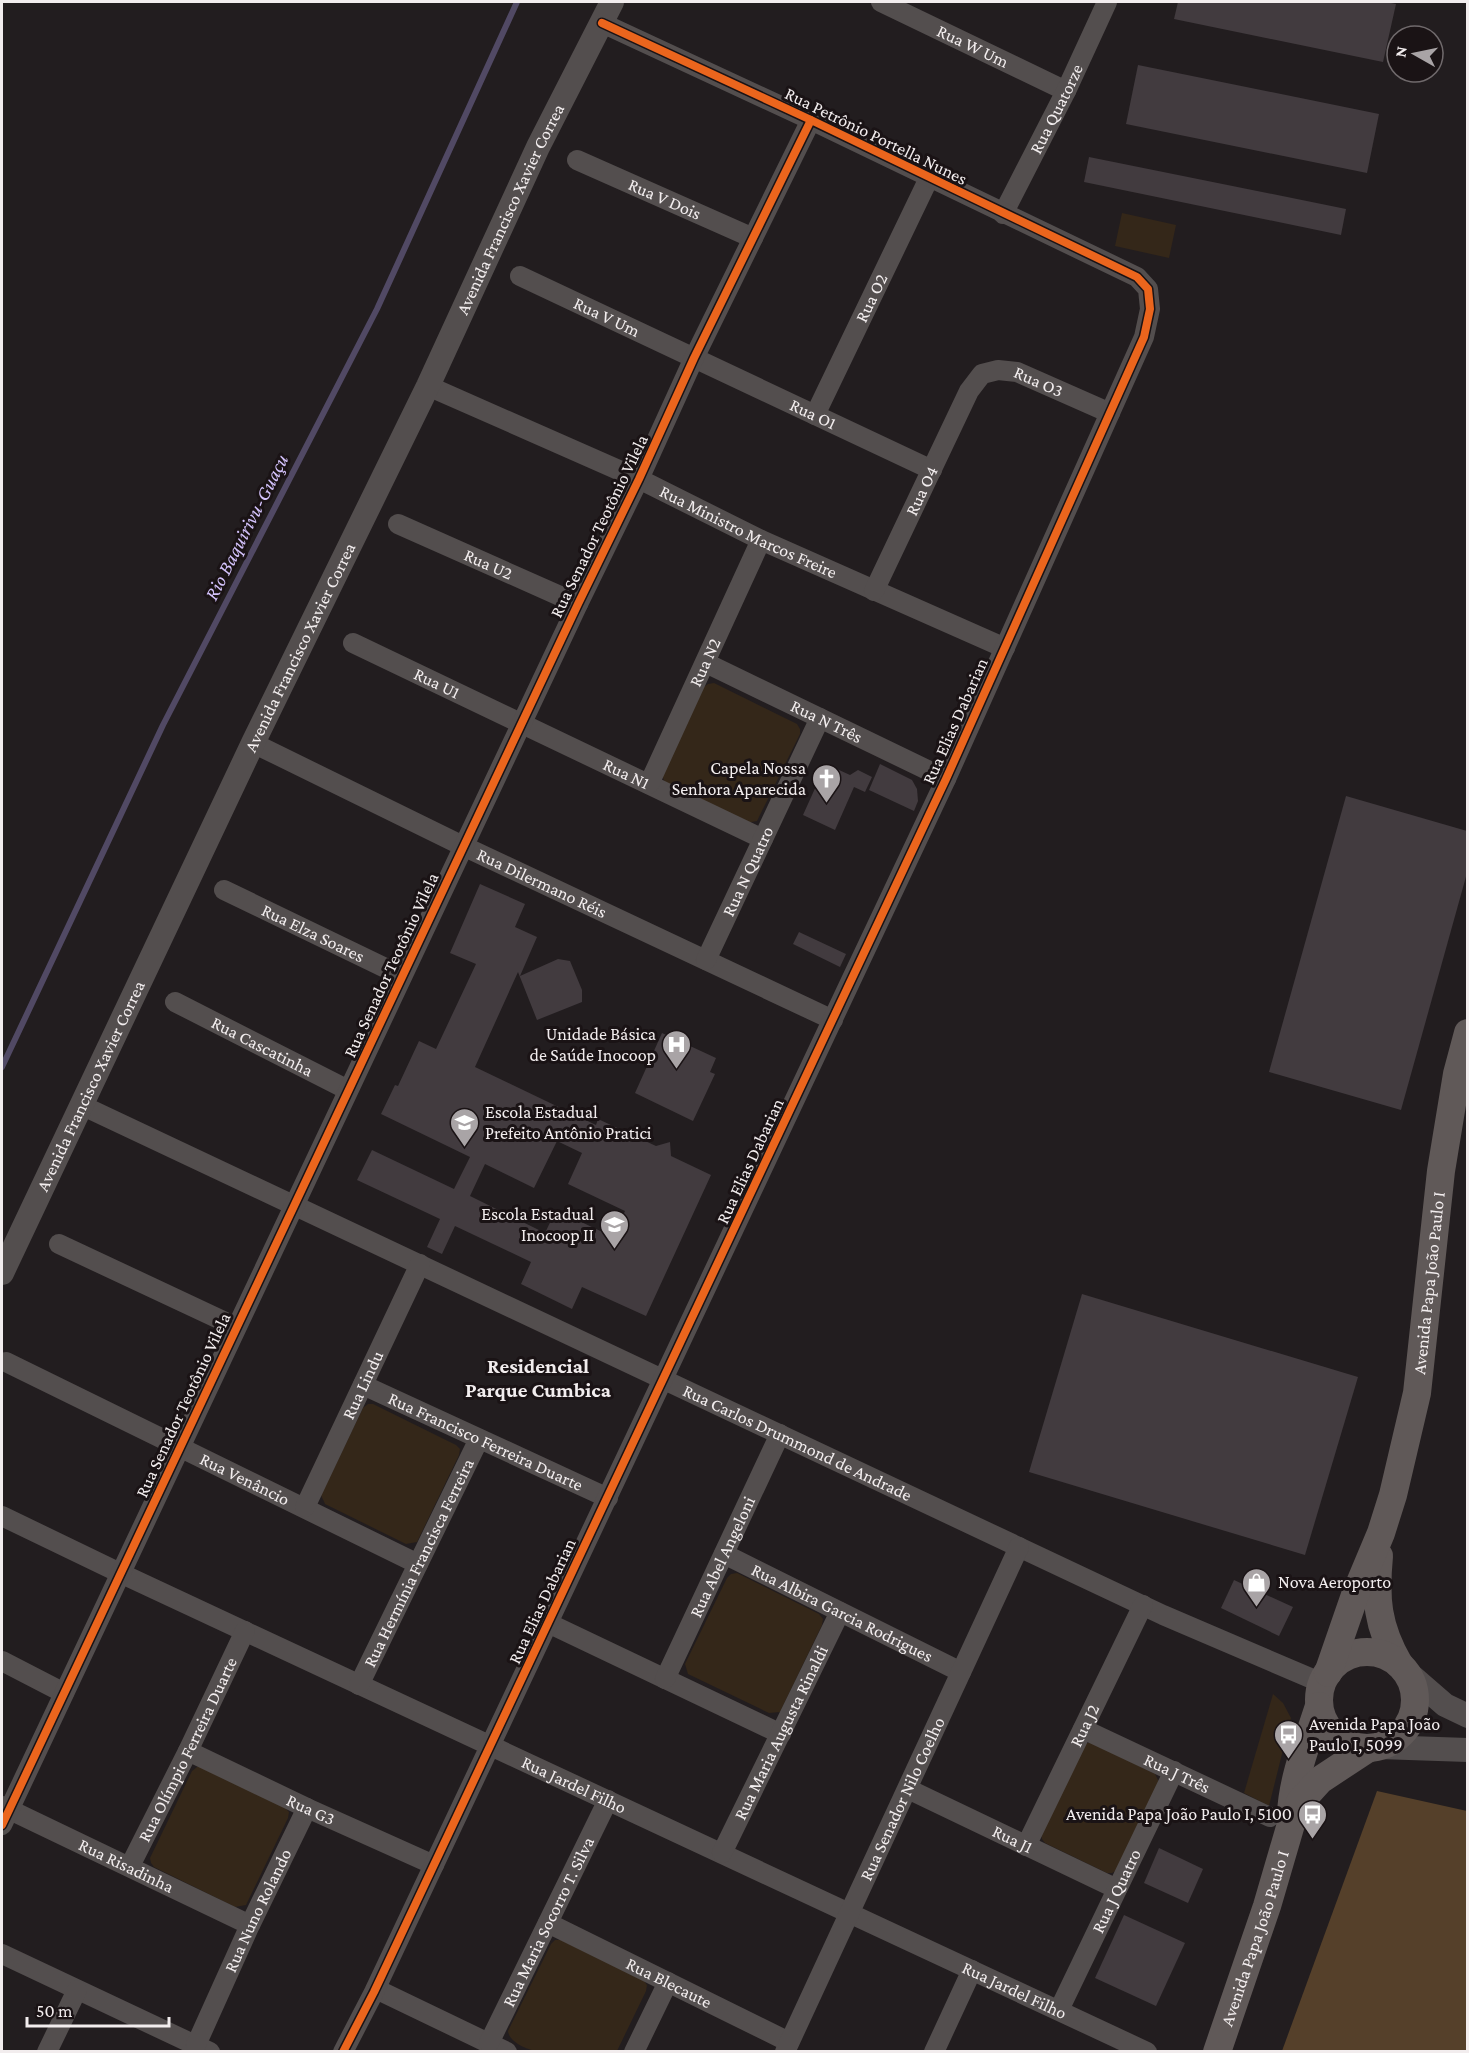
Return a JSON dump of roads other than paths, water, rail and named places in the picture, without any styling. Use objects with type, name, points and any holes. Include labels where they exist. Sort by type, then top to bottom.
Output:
[{"type":"main road","name":"Avenida Papa João Paulo I","points":[[1217,2052],[1267,1906],[1280,1820],[1292,1794],[1323,1687],[1393,1495],[1417,1393],[1441,1171],[1457,1074],[1467,1033]]},
{"type":"main road","name":"Avenida Papa João Paulo I","points":[[1381,1533],[1376,1585],[1378,1608],[1383,1630],[1403,1668]]},
{"type":"main road","points":[[1356,1653],[1379,1653],[1390,1657],[1403,1668],[1415,1694],[1413,1717],[1399,1737],[1373,1748],[1356,1747],[1335,1737],[1328,1728],[1323,1687],[1335,1664],[1356,1653]]},
{"type":"main road","name":"Avenida Papa João Paulo I","points":[[1280,1820],[1320,1780],[1373,1748]]},
{"type":"street","name":"Rua W Um","points":[[881,2],[1066,91]]},
{"type":"street","name":"Rua Quatorze","points":[[1003,214],[1066,91],[1107,2]]},
{"type":"street","name":"Rua Petrônio Portella Nunes","points":[[607,12],[811,120],[1137,277]]},
{"type":"street","name":"Avenida Francisco Xavier Correa","points":[[2,1273],[253,743],[428,386],[538,147],[607,12]]},
{"type":"street","name":"Rua Senador Teotônio Vilela","points":[[4,1814],[64,1693],[521,723],[639,479],[694,358],[811,120]]},
{"type":"street","name":"Rua V Dois","points":[[577,160],[753,238]]},
{"type":"street","name":"Rua O2","points":[[815,415],[929,178]]},
{"type":"street","name":"Rua V Um","points":[[520,276],[694,358]]},
{"type":"street","name":"Rua Elias Dabarian","points":[[343,2052],[376,1989],[608,1498],[946,779],[1005,648],[1144,337],[1150,309],[1148,289],[1137,277]]},
{"type":"street","name":"Rua O1","points":[[694,358],[932,470]]},
{"type":"street","name":"Rua O3","points":[[969,391],[982,375],[998,370],[1017,372],[1110,413]]},
{"type":"street","name":"Rua Ministro Marcos Freire","points":[[428,386],[639,479],[761,540],[1005,648]]},
{"type":"street","name":"Rua O4","points":[[874,591],[969,391]]},
{"type":"street","name":"Rua U2","points":[[399,524],[578,604]]},
{"type":"street","name":"Rua N2","points":[[649,784],[761,540]]},
{"type":"street","name":"Rua U1","points":[[353,643],[521,723]]},
{"type":"street","name":"Rua N Três","points":[[706,663],[946,779]]},
{"type":"street","name":"Rua N Quatro","points":[[706,960],[820,718]]},
{"type":"street","name":"Rua N1","points":[[521,723],[763,839]]},
{"type":"street","name":"Rua Dilermano Réis","points":[[253,743],[463,846],[833,1020]]},
{"type":"street","name":"Rua Elza Soares","points":[[224,890],[402,976]]},
{"type":"street","name":"Rua Cascatinha","points":[[175,1002],[348,1090]]},
{"type":"street","name":"Rua Carlos Drummond de Andrade","points":[[81,1105],[1019,1547],[1323,1687]]},
{"type":"street","points":[[59,1244],[236,1327]]},
{"type":"street","name":"Rua Lindu","points":[[305,1507],[420,1264]]},
{"type":"street","name":"Rua Venâncio","points":[[6,1362],[418,1564]]},
{"type":"street","name":"Rua Francisco Ferreira Duarte","points":[[363,1385],[608,1498]]},
{"type":"street","name":"Rua Abel Angeloni","points":[[665,1679],[780,1434]]},
{"type":"street","name":"Rua Hermínia Francisca Ferreira","points":[[359,1685],[479,1439]]},
{"type":"street","name":"Rua Jardel Filho","points":[[2,1516],[1147,2052]]},
{"type":"street","name":"Rua Senador Nilo Coelho","points":[[787,2047],[1019,1547]]},
{"type":"street","name":"Rua Albira Garcia Rodrigues","points":[[724,1554],[962,1672]]},
{"type":"street","name":"Rua J2","points":[[1026,1846],[1143,1605]]},
{"type":"street","name":"Rua Maria Augusta Rinaldi","points":[[722,1853],[840,1612]]},
{"type":"street","points":[[548,1623],[781,1734]]},
{"type":"street","name":"Rua Olímpio Ferreira Duarte","points":[[130,1866],[245,1631]]},
{"type":"street","points":[[2,1661],[64,1693]]},
{"type":"street","points":[[1403,1668],[1445,1705],[1467,1716]]},
{"type":"street","name":"Rua J Três","points":[[1083,1729],[1280,1820]]},
{"type":"street","points":[[1373,1748],[1467,1750]]},
{"type":"street","name":"Rua G3","points":[[188,1751],[434,1865]]},
{"type":"street","name":"Rua J Quatro","points":[[1059,2010],[1174,1771]]},
{"type":"street","name":"Rua J1","points":[[908,1789],[1118,1889]]},
{"type":"street","name":"Rua Maria Socorro T. Silva","points":[[489,2043],[608,1800]]},
{"type":"street","name":"Rua Nuno Rolando","points":[[203,2048],[250,1924],[307,1808]]},
{"type":"street","name":"Rua Risadinha","points":[[4,1814],[130,1866],[250,1924]]},
{"type":"street","name":"Rua Blecaute","points":[[548,1923],[668,1982],[787,2047]]},
{"type":"street","points":[[2,1954],[203,2048]]},
{"type":"street","points":[[934,2052],[972,1970]]},
{"type":"street","points":[[634,2052],[668,1982]]},
{"type":"street","points":[[376,1989],[507,2052]]},
{"type":"street","points":[[47,2052],[77,1990]]},
{"type":"waterway","name":"Rio Baquirivu-Guaçu","points":[[2,1067],[163,725],[377,309],[517,2]]},
{"type":"place","name":"Capela Nossa Senhora Aparecida","points":[[827,804]]},
{"type":"place","name":"Unidade Básica de Saúde Inocoop","points":[[677,1070]]},
{"type":"place","name":"Escola Estadual Prefeito Antônio Pratici","points":[[464,1148]]},
{"type":"place","name":"Escola Estadual Inocoop II","points":[[615,1250]]},
{"type":"place","name":"Nova Aeroporto","points":[[1257,1608]]},
{"type":"place","name":"Avenida Papa João Paulo I, 5099","points":[[1288,1760]]},
{"type":"place","name":"Avenida Papa João Paulo I, 5100","points":[[1313,1840]]},
{"type":"district","name":"Residencial Parque Cumbica","points":[[538,1378]]}]
